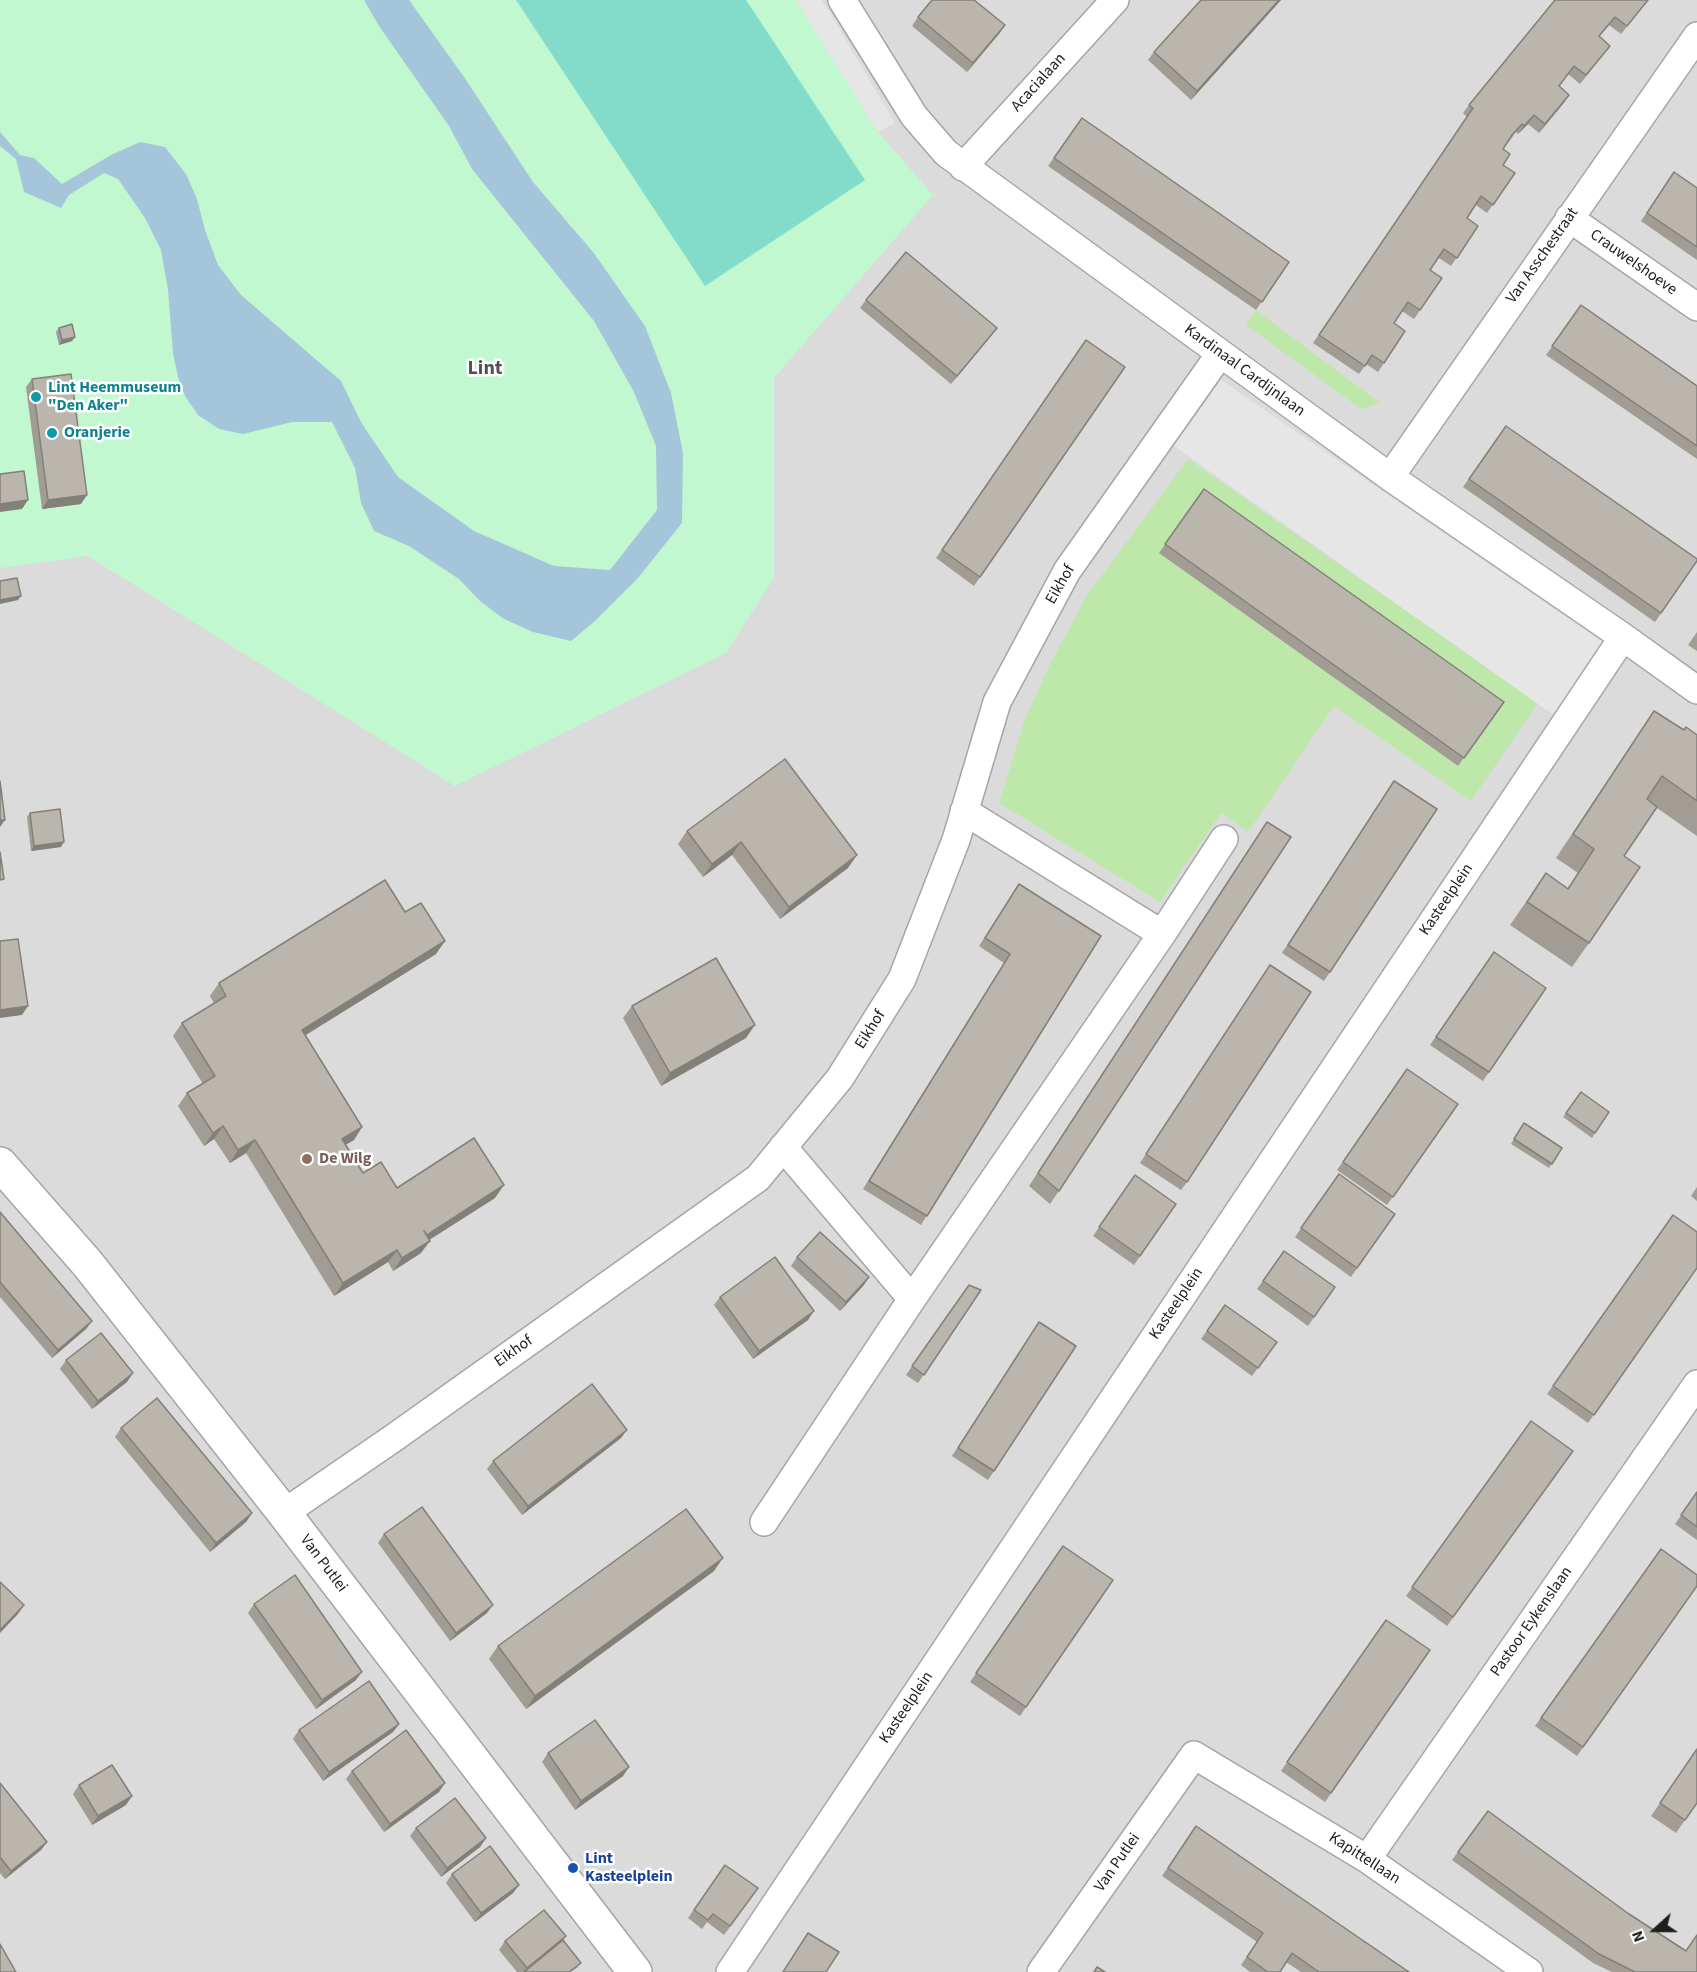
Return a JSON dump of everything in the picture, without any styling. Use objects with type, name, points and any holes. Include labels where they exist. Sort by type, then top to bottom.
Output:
[{"type":"street","name":"Kardinaal Cardijnlaan","points":[[842,0],[914,116],[946,153],[963,167],[1390,477],[1697,690]]},
{"type":"street","name":"Acacialaan","points":[[963,167],[1115,0]]},
{"type":"street","name":"Van Asschestraat","points":[[1390,477],[1697,36]]},
{"type":"street","name":"Crauwelshoeve","points":[[1569,218],[1697,307]]},
{"type":"street","name":"Eikhof","points":[[284,1513],[405,1430],[758,1178],[840,1078],[902,979],[956,840],[997,702],[1067,571],[1220,354]]},
{"type":"street","name":"Kasteelplein","points":[[730,1972],[1623,637]]},
{"type":"street","points":[[964,811],[1162,934]]},
{"type":"street","points":[[764,1522],[912,1299],[1162,934],[1224,839]]},
{"type":"street","points":[[783,1147],[912,1299]]},
{"type":"street","name":"Van Putlei","points":[[0,1164],[87,1263],[284,1513],[635,1972]]},
{"type":"street","name":"Pastoor Eykenslaan","points":[[1367,1859],[1697,1384]]},
{"type":"street","name":"Van Putlei","points":[[1041,1972],[1194,1755]]},
{"type":"street","name":"Kapittellaan","points":[[1194,1755],[1367,1859],[1529,1972]]},
{"type":"shaded area","points":[[0,0],[1697,0],[1697,1972],[0,1972]]},
{"type":"shaded area","points":[[364,0],[409,0],[464,77],[533,182],[593,252],[645,326],[671,393],[683,453],[682,523],[638,578],[596,620],[571,641],[533,632],[504,619],[480,601],[459,579],[409,546],[374,531],[361,503],[355,468],[332,422],[292,422],[243,434],[219,429],[198,415],[185,396],[178,377],[161,250],[145,218],[118,179],[104,173],[69,195],[61,208],[24,192],[16,159],[0,146],[0,132],[20,155],[34,158],[62,184],[111,155],[140,142],[165,147],[186,174],[197,199],[218,265],[241,295],[341,381],[362,424],[398,477],[474,531],[554,566],[610,570],[657,510],[656,446],[634,392],[594,321],[472,169],[449,126],[379,26]]},
{"type":"shaded area","points":[[516,0],[746,0],[865,180],[705,286]]},
{"type":"shaded area","points":[[796,0],[822,0],[895,123],[878,132]]},
{"type":"shaded area","points":[[1221,380],[1605,644],[1555,716],[1174,446]]},
{"type":"green space","points":[[0,0],[796,0],[878,132],[933,195],[774,378],[774,578],[726,653],[455,786],[88,556],[0,568]]},
{"type":"green space","points":[[1256,310],[1380,403],[1361,409],[1246,325]]},
{"type":"green space","points":[[1188,459],[1538,703],[1471,801],[1334,706],[1248,832],[1221,813],[1160,902],[999,803],[1024,722],[1048,668],[1086,597]],"holes":[[[1159,553],[1497,710],[1458,766]]]},
{"type":"building","points":[[932,0],[974,0],[1005,25],[973,63],[918,17]]},
{"type":"building","points":[[1201,0],[1279,0],[1197,91],[1154,52]]},
{"type":"building","points":[[1555,0],[1648,0],[1627,26],[1615,17],[1599,36],[1610,46],[1586,75],[1574,66],[1559,86],[1569,95],[1545,124],[1534,115],[1512,135],[1503,149],[1510,154],[1503,165],[1515,173],[1493,205],[1481,196],[1467,218],[1478,226],[1457,258],[1444,249],[1430,270],[1442,278],[1420,310],[1408,302],[1394,323],[1405,331],[1384,363],[1372,355],[1365,366],[1319,335],[1473,108],[1469,105]]},
{"type":"building","points":[[1082,118],[1289,262],[1262,302],[1054,158]]},
{"type":"building","points":[[1674,172],[1697,188],[1697,247],[1647,213]]},
{"type":"building","points":[[906,252],[997,328],[957,376],[866,300]]},
{"type":"building","points":[[1581,305],[1697,386],[1697,446],[1552,346]]},
{"type":"building","points":[[72,324],[75,337],[62,340],[59,328]]},
{"type":"building","points":[[1086,340],[1125,367],[980,577],[942,550]]},
{"type":"building","name":"Oranjerie","points":[[71,374],[87,495],[48,500],[32,379]]},
{"type":"building","points":[[1506,426],[1697,559],[1661,613],[1469,479]]},
{"type":"building","points":[[24,471],[28,500],[0,504],[0,474]]},
{"type":"building","points":[[1204,489],[1504,702],[1464,758],[1165,544]]},
{"type":"building","points":[[17,578],[21,596],[0,600],[0,581]]},
{"type":"building","points":[[1654,711],[1684,730],[1686,727],[1697,735],[1697,801],[1662,776],[1647,799],[1657,807],[1624,856],[1640,867],[1589,943],[1527,902],[1546,873],[1568,889],[1594,849],[1573,834]]},
{"type":"building","points":[[785,759],[857,855],[789,907],[741,842],[712,864],[687,831]]},
{"type":"building","points":[[0,781],[5,820],[0,820]]},
{"type":"building","points":[[1394,781],[1437,809],[1330,972],[1288,945]]},
{"type":"building","points":[[60,809],[64,842],[34,846],[30,813]]},
{"type":"building","points":[[1267,822],[1291,837],[1059,1191],[1038,1173]]},
{"type":"building","points":[[0,852],[4,879],[0,880]]},
{"type":"building","name":"De Wilg","points":[[385,880],[405,912],[421,903],[445,941],[302,1030],[362,1127],[342,1139],[363,1173],[381,1162],[397,1188],[474,1138],[504,1185],[427,1235],[424,1231],[430,1241],[402,1258],[397,1250],[343,1283],[255,1140],[238,1150],[223,1126],[213,1133],[187,1093],[215,1076],[182,1023],[226,996],[219,983]]},
{"type":"building","points":[[1019,884],[1101,936],[927,1216],[869,1181],[1010,954],[985,938]]},
{"type":"building","points":[[18,939],[28,1006],[0,1010],[0,941]]},
{"type":"building","points":[[1494,952],[1546,988],[1489,1072],[1436,1037]]},
{"type":"building","points":[[716,958],[755,1025],[670,1073],[632,1006]]},
{"type":"building","points":[[1270,965],[1311,992],[1187,1182],[1146,1154]]},
{"type":"building","points":[[1407,1069],[1458,1104],[1393,1197],[1343,1162]]},
{"type":"building","points":[[1581,1092],[1609,1112],[1595,1133],[1566,1113]]},
{"type":"building","points":[[1524,1123],[1562,1148],[1552,1164],[1514,1139]]},
{"type":"building","points":[[1339,1174],[1395,1214],[1357,1268],[1301,1228]]},
{"type":"building","points":[[1135,1175],[1176,1204],[1140,1256],[1099,1227]]},
{"type":"building","points":[[0,1212],[92,1321],[58,1350],[0,1282]]},
{"type":"building","points":[[1673,1215],[1697,1232],[1697,1268],[1594,1415],[1553,1386]]},
{"type":"building","points":[[820,1232],[869,1277],[846,1302],[797,1257]]},
{"type":"building","points":[[1284,1251],[1335,1287],[1314,1317],[1263,1281]]},
{"type":"building","points":[[775,1257],[814,1311],[759,1351],[720,1297]]},
{"type":"building","points":[[969,1285],[981,1290],[924,1375],[912,1366]]},
{"type":"building","points":[[1225,1305],[1277,1342],[1258,1368],[1207,1331]]},
{"type":"building","points":[[1039,1322],[1076,1346],[994,1471],[958,1448]]},
{"type":"building","points":[[101,1333],[133,1373],[98,1401],[66,1360]]},
{"type":"building","points":[[592,1384],[627,1430],[528,1506],[493,1461]]},
{"type":"building","points":[[157,1398],[252,1513],[216,1543],[121,1428]]},
{"type":"building","points":[[1531,1421],[1573,1451],[1453,1617],[1412,1587]]},
{"type":"building","points":[[1697,1492],[1697,1527],[1681,1515]]},
{"type":"building","points":[[422,1507],[493,1605],[456,1633],[384,1534]]},
{"type":"building","points":[[686,1509],[723,1558],[535,1696],[498,1646]]},
{"type":"building","points":[[1063,1546],[1113,1580],[1026,1707],[976,1673]]},
{"type":"building","points":[[1661,1549],[1697,1575],[1697,1586],[1583,1747],[1541,1718]]},
{"type":"building","points":[[295,1575],[362,1672],[322,1700],[254,1604]]},
{"type":"building","points":[[0,1582],[24,1605],[0,1630]]},
{"type":"building","points":[[1386,1620],[1430,1650],[1331,1793],[1287,1762]]},
{"type":"building","points":[[369,1681],[399,1724],[329,1772],[299,1730]]},
{"type":"building","points":[[595,1720],[629,1767],[581,1801],[548,1753]]},
{"type":"building","points":[[406,1730],[445,1783],[390,1824],[352,1771]]},
{"type":"building","points":[[1697,1749],[1697,1803],[1685,1820],[1660,1803]]},
{"type":"building","points":[[112,1765],[132,1796],[98,1816],[79,1785]]},
{"type":"building","points":[[0,1783],[47,1842],[11,1871],[0,1857]]},
{"type":"building","points":[[455,1798],[486,1838],[447,1868],[416,1828]]},
{"type":"building","points":[[1488,1811],[1629,1914],[1686,1951],[1697,1935],[1697,1972],[1635,1972],[1599,1954],[1458,1852]]},
{"type":"building","points":[[1196,1826],[1409,1972],[1319,1972],[1292,1953],[1280,1972],[1268,1972],[1247,1957],[1263,1933],[1168,1868]]},
{"type":"building","points":[[490,1846],[519,1885],[481,1913],[452,1874]]},
{"type":"building","points":[[725,1865],[758,1888],[730,1926],[713,1914],[708,1920],[694,1910]]},
{"type":"building","points":[[544,1910],[566,1936],[527,1968],[505,1941]]},
{"type":"building","points":[[808,1933],[839,1952],[826,1972],[783,1972]]},
{"type":"building","points":[[563,1940],[581,1963],[569,1972],[524,1972]]},
{"type":"building","points":[[0,1944],[16,1972],[0,1972]]},
{"type":"building","points":[[1097,1967],[1105,1972],[1094,1972]]},
{"type":"place","name":"Lint Heemmuseum \"Den Aker\"","points":[[36,397]]},
{"type":"place","name":"Oranjerie","points":[[52,433]]},
{"type":"place","name":"De Wilg","points":[[307,1159]]},
{"type":"place","name":"Lint Kasteelplein","points":[[573,1868]]},
{"type":"district","name":"Lint","points":[[485,370]]}]
